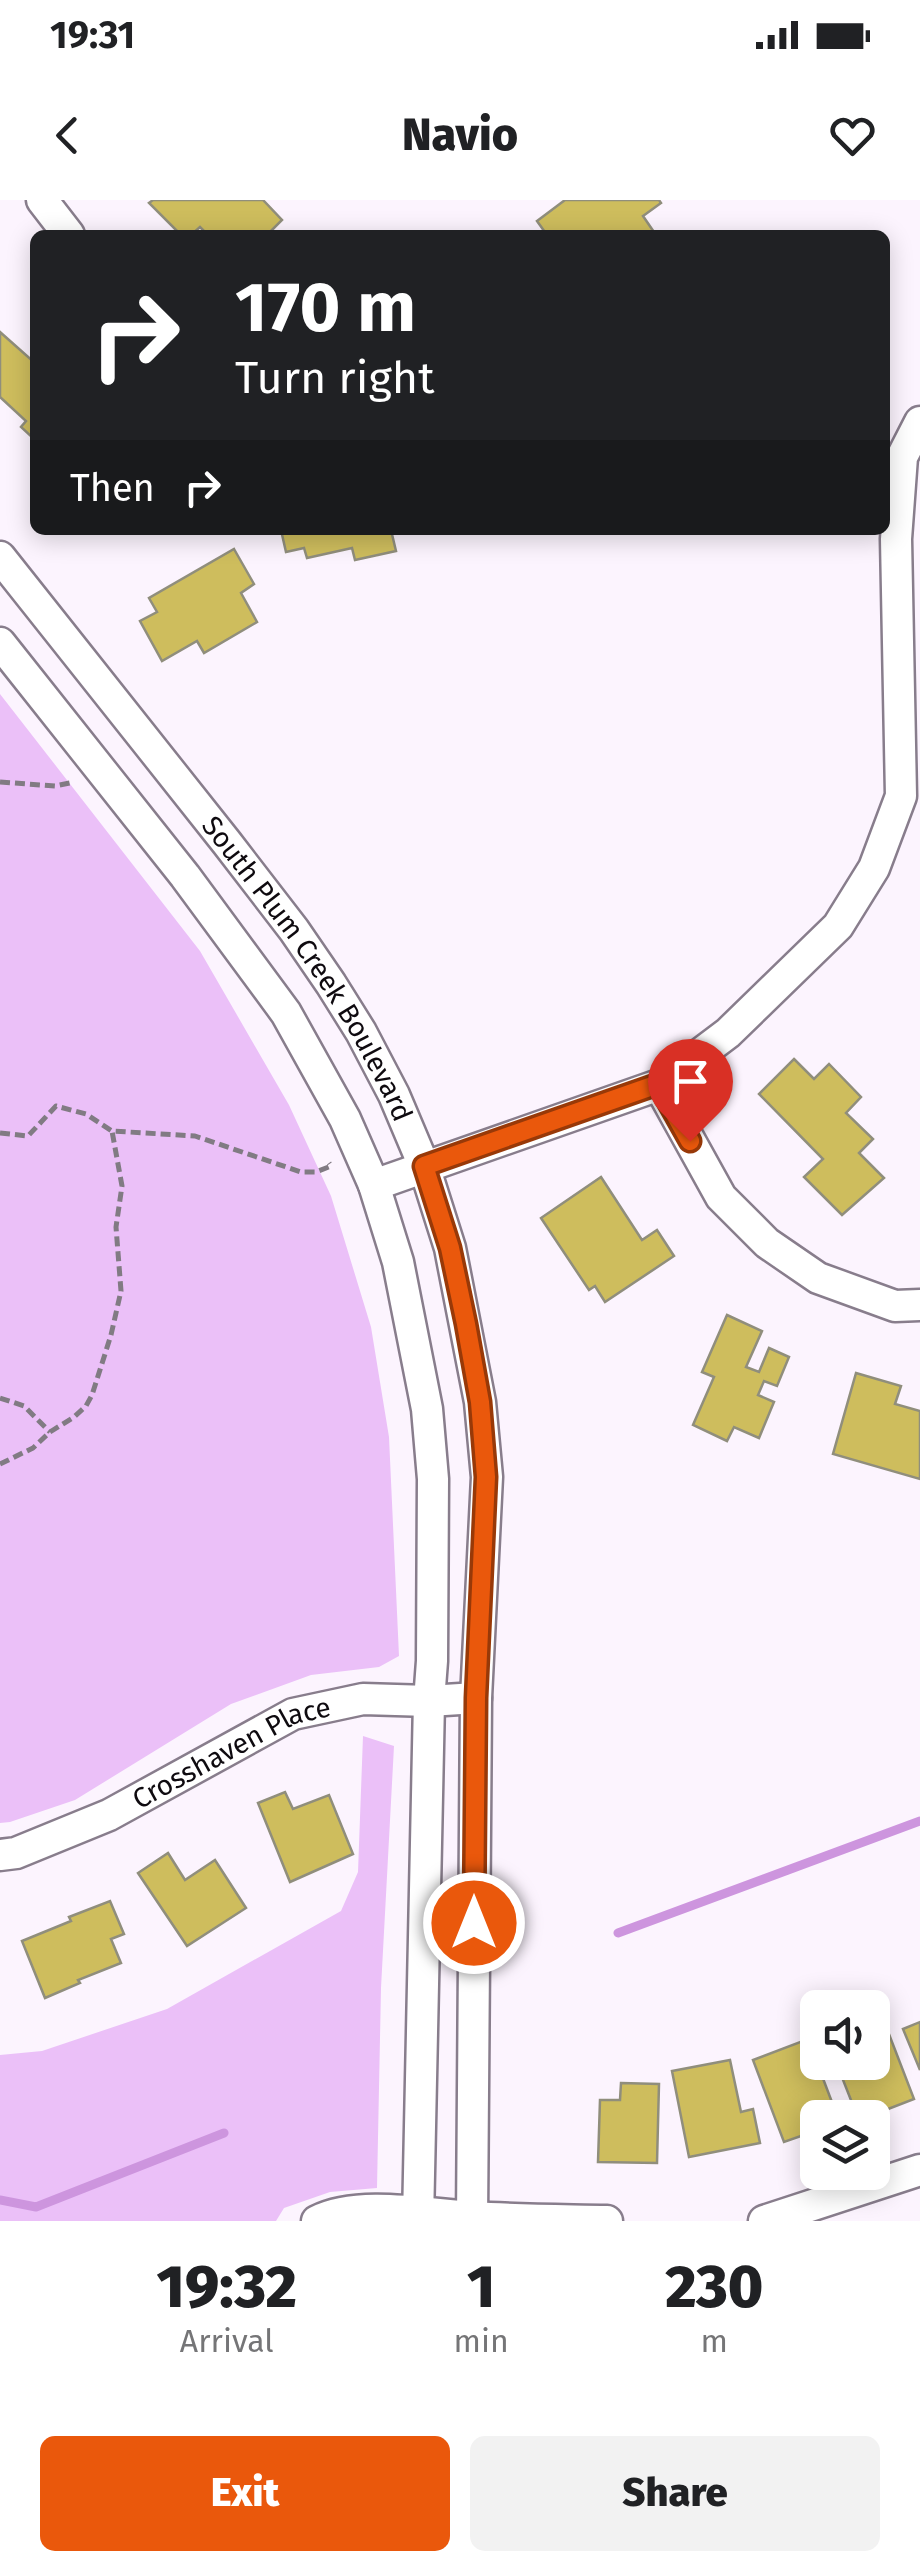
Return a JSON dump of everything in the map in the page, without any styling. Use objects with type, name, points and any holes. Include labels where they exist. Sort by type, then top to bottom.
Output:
[{"type":"street","points":[[42,200],[66,230]]},
{"type":"street","points":[[374,1185],[658,1084],[728,1033],[838,926],[874,868],[901,796],[896,539],[902,457],[920,422]]},
{"type":"street","name":"South Plum Creek Boulevard","points":[[0,557],[303,943],[360,1032],[394,1096],[424,1166],[450,1248],[480,1402],[486,1477],[476,1698],[473,2219]]},
{"type":"street","name":"South Plum Creek Boulevard","points":[[0,642],[185,876],[286,1013],[345,1119],[374,1185],[398,1262],[427,1409],[433,1479],[418,2216]]},
{"type":"street","points":[[658,1084],[721,1197],[767,1243],[818,1278],[894,1306],[920,1305]]},
{"type":"street","name":"Crosshaven Place","points":[[0,1855],[16,1853],[109,1815],[293,1714],[364,1699],[429,1702],[476,1698]]},
{"type":"street","points":[[764,2221],[920,2170]]},
{"type":"street","points":[[317,2221],[332,2214],[387,2210],[473,2219],[607,2221]]},
{"type":"path","points":[[0,782],[55,786],[77,782]]},
{"type":"path","points":[[0,1133],[28,1136],[56,1106],[86,1114],[112,1131],[195,1136],[301,1172],[331,1166]]},
{"type":"path","points":[[0,1464],[33,1448],[74,1417],[92,1396],[121,1291],[116,1227],[122,1186],[112,1131]]},
{"type":"path","points":[[0,1398],[24,1406],[50,1432]]},
{"type":"shaded area","points":[[0,694],[200,951],[289,1105],[331,1196],[371,1327],[389,1437],[399,1656],[379,1667],[311,1675],[231,1704],[75,1800],[0,1823]]},
{"type":"shaded area","points":[[363,1736],[394,1746],[381,1988],[377,2188],[330,2192],[284,2208],[276,2221],[0,2221],[0,2055],[42,2051],[167,2009],[341,1911],[358,1872]]},
{"type":"building","points":[[263,200],[282,220],[272,230],[176,230],[149,203]]},
{"type":"building","points":[[565,200],[661,203],[643,216],[653,230],[543,230],[537,221]]},
{"type":"building","points":[[0,332],[30,359],[30,435],[21,427],[26,421],[0,397]]},
{"type":"building","points":[[282,535],[392,535],[396,551],[355,560],[352,548],[307,558],[304,548],[286,552]]},
{"type":"building","points":[[234,549],[254,584],[241,593],[257,622],[204,653],[197,641],[162,661],[140,621],[157,612],[149,598]]},
{"type":"building","points":[[794,1059],[814,1079],[829,1064],[861,1097],[846,1113],[873,1139],[859,1153],[884,1178],[842,1215],[804,1177],[823,1159],[759,1094]]},
{"type":"building","points":[[601,1177],[642,1240],[657,1230],[674,1256],[605,1302],[595,1286],[589,1290],[541,1218]]},
{"type":"building","points":[[727,1315],[762,1331],[746,1367],[759,1372],[769,1348],[789,1357],[777,1386],[764,1381],[758,1395],[774,1402],[759,1438],[734,1427],[727,1441],[693,1425],[714,1377],[702,1372]]},
{"type":"building","points":[[856,1373],[901,1386],[895,1404],[920,1411],[920,1479],[833,1454]]},
{"type":"building","points":[[285,1792],[293,1809],[329,1795],[353,1854],[290,1882],[258,1803]]},
{"type":"building","points":[[168,1853],[185,1880],[215,1860],[246,1908],[187,1946],[138,1873]]},
{"type":"building","points":[[110,1901],[124,1934],[111,1939],[121,1963],[45,1998],[22,1941]]},
{"type":"building","points":[[920,2022],[920,2070],[903,2029]]},
{"type":"building","points":[[890,2037],[914,2099],[890,2108],[890,2100],[851,2100],[843,2080],[890,2080]]},
{"type":"building","points":[[800,2042],[800,2080],[824,2080],[831,2100],[800,2100],[800,2136],[784,2142],[753,2060]]},
{"type":"building","points":[[730,2060],[741,2112],[753,2109],[760,2143],[689,2157],[672,2071]]},
{"type":"building","points":[[621,2083],[659,2084],[657,2163],[598,2162],[600,2100],[620,2100]]},
{"type":"waterway","points":[[618,1933],[920,1821]]},
{"type":"waterway","points":[[0,2200],[36,2207],[224,2133]]},
{"type":"route","points":[[474,1923],[476,1698],[486,1477],[480,1402],[466,1324],[450,1248],[424,1166],[658,1084],[690,1141]]}]
